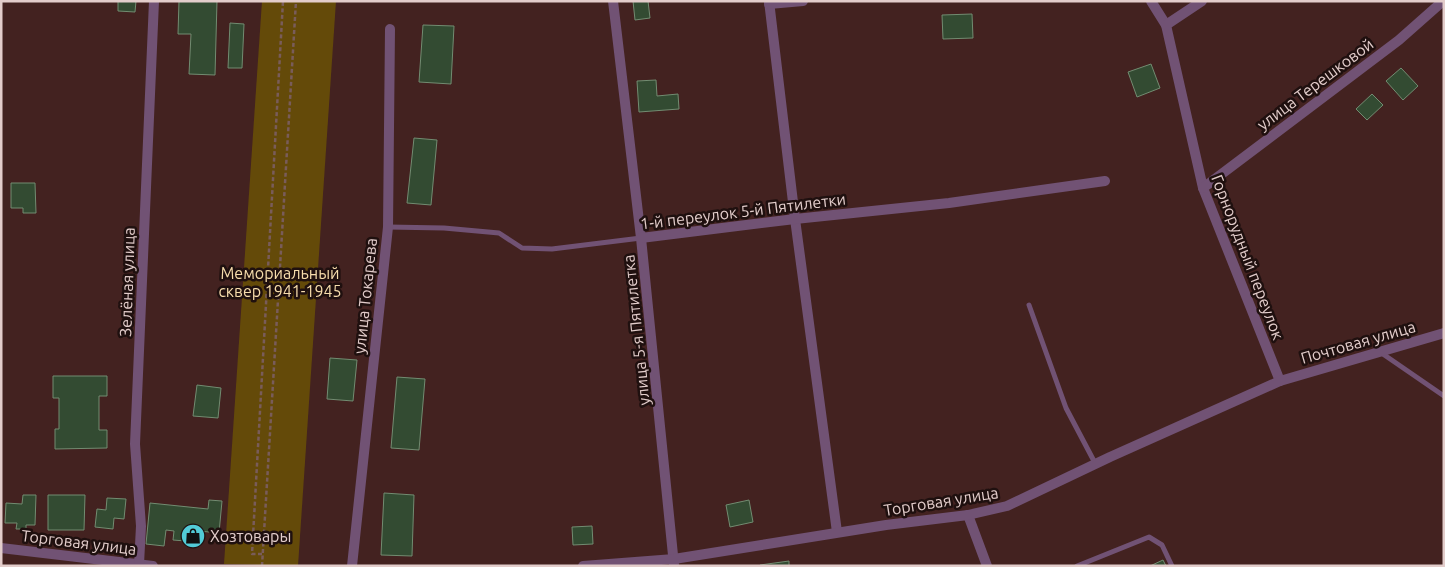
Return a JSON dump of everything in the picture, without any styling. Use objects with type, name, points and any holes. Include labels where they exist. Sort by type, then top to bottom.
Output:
[{"type":"street","name":"Зелёная улица","points":[[139,564],[141,526],[135,444],[154,1]]},
{"type":"street","name":"улица 5-я Пятилетка","points":[[613,1],[641,238],[674,562]]},
{"type":"street","points":[[803,1],[769,3],[837,532]]},
{"type":"street","name":"Горнорудный переулок","points":[[1150,1],[1166,25],[1203,188],[1280,381]]},
{"type":"street","points":[[1166,25],[1202,1]]},
{"type":"street","name":"улица Терешковой","points":[[1203,188],[1399,40],[1443,1]]},
{"type":"street","name":"улица Токарева","points":[[352,566],[388,227],[390,29]]},
{"type":"street","name":"1-й переулок 5-й Пятилетки","points":[[641,238],[949,203],[1105,181]]},
{"type":"street","name":"Почтовая улица","points":[[1280,381],[1444,333]]},
{"type":"street","name":"Торговая улица","points":[[583,566],[674,562],[837,532],[968,515],[1007,506],[1280,381]]},
{"type":"street","points":[[968,515],[987,566]]},
{"type":"street","name":"Торговая улица","points":[[1,548],[153,566]]},
{"type":"lane","name":"1-й переулок 5-й Пятилетки","points":[[388,227],[444,228],[499,233],[522,248],[552,249],[641,238]]},
{"type":"lane","points":[[1029,305],[1066,408],[1096,464]]},
{"type":"lane","points":[[1379,352],[1444,396]]},
{"type":"lane","points":[[1077,566],[1149,536],[1162,545],[1172,566]]},
{"type":"path","points":[[262,554],[252,554],[283,1]]},
{"type":"path","points":[[262,566],[296,1]]},
{"type":"green space","name":"Мемориальный сквер 1941-1945","points":[[262,1],[336,1],[298,566],[224,564]]},
{"type":"building","points":[[118,1],[136,1],[135,12],[118,11]]},
{"type":"building","points":[[179,1],[217,1],[215,75],[189,74],[191,34],[178,34]]},
{"type":"building","points":[[633,1],[648,1],[650,18],[635,20]]},
{"type":"building","points":[[972,14],[973,38],[943,39],[942,15]]},
{"type":"building","points":[[230,23],[244,24],[242,68],[228,68]]},
{"type":"building","points":[[423,25],[454,26],[451,84],[419,82]]},
{"type":"building","points":[[1151,64],[1160,88],[1137,97],[1128,72]]},
{"type":"building","points":[[1401,68],[1418,86],[1403,100],[1386,81]]},
{"type":"building","points":[[656,80],[657,96],[678,94],[679,109],[639,112],[637,81]]},
{"type":"building","points":[[1372,94],[1383,105],[1367,120],[1356,109]]},
{"type":"building","points":[[414,138],[437,140],[431,205],[407,203]]},
{"type":"building","points":[[11,183],[35,183],[36,213],[23,213],[23,208],[11,208]]},
{"type":"building","points":[[330,358],[357,360],[353,401],[327,399]]},
{"type":"building","points":[[53,376],[107,376],[107,396],[99,396],[99,430],[107,430],[107,448],[55,449],[55,429],[59,429],[59,398],[53,398]]},
{"type":"building","points":[[397,377],[425,379],[419,450],[391,448]]},
{"type":"building","points":[[197,385],[221,388],[218,418],[193,416]]},
{"type":"building","points":[[384,493],[414,495],[412,556],[381,555]]},
{"type":"building","points":[[23,495],[36,495],[35,525],[26,525],[26,529],[16,529],[17,523],[5,523],[6,503],[22,504]]},
{"type":"building","points":[[48,495],[85,495],[84,530],[48,530]]},
{"type":"building","points":[[107,498],[126,499],[124,519],[114,518],[113,529],[95,527],[97,509],[106,510]]},
{"type":"building","points":[[209,500],[222,501],[219,533],[199,531],[198,542],[173,540],[174,531],[166,530],[164,546],[146,544],[150,503],[208,509]]},
{"type":"building","points":[[749,500],[753,522],[730,527],[726,505]]},
{"type":"building","points":[[592,526],[593,544],[573,545],[572,527]]},
{"type":"building","points":[[1163,560],[1166,566],[1150,566]]},
{"type":"building","points":[[789,561],[789,566],[760,566],[760,565]]},
{"type":"place","name":"Хозтовары","points":[[193,536]]}]
